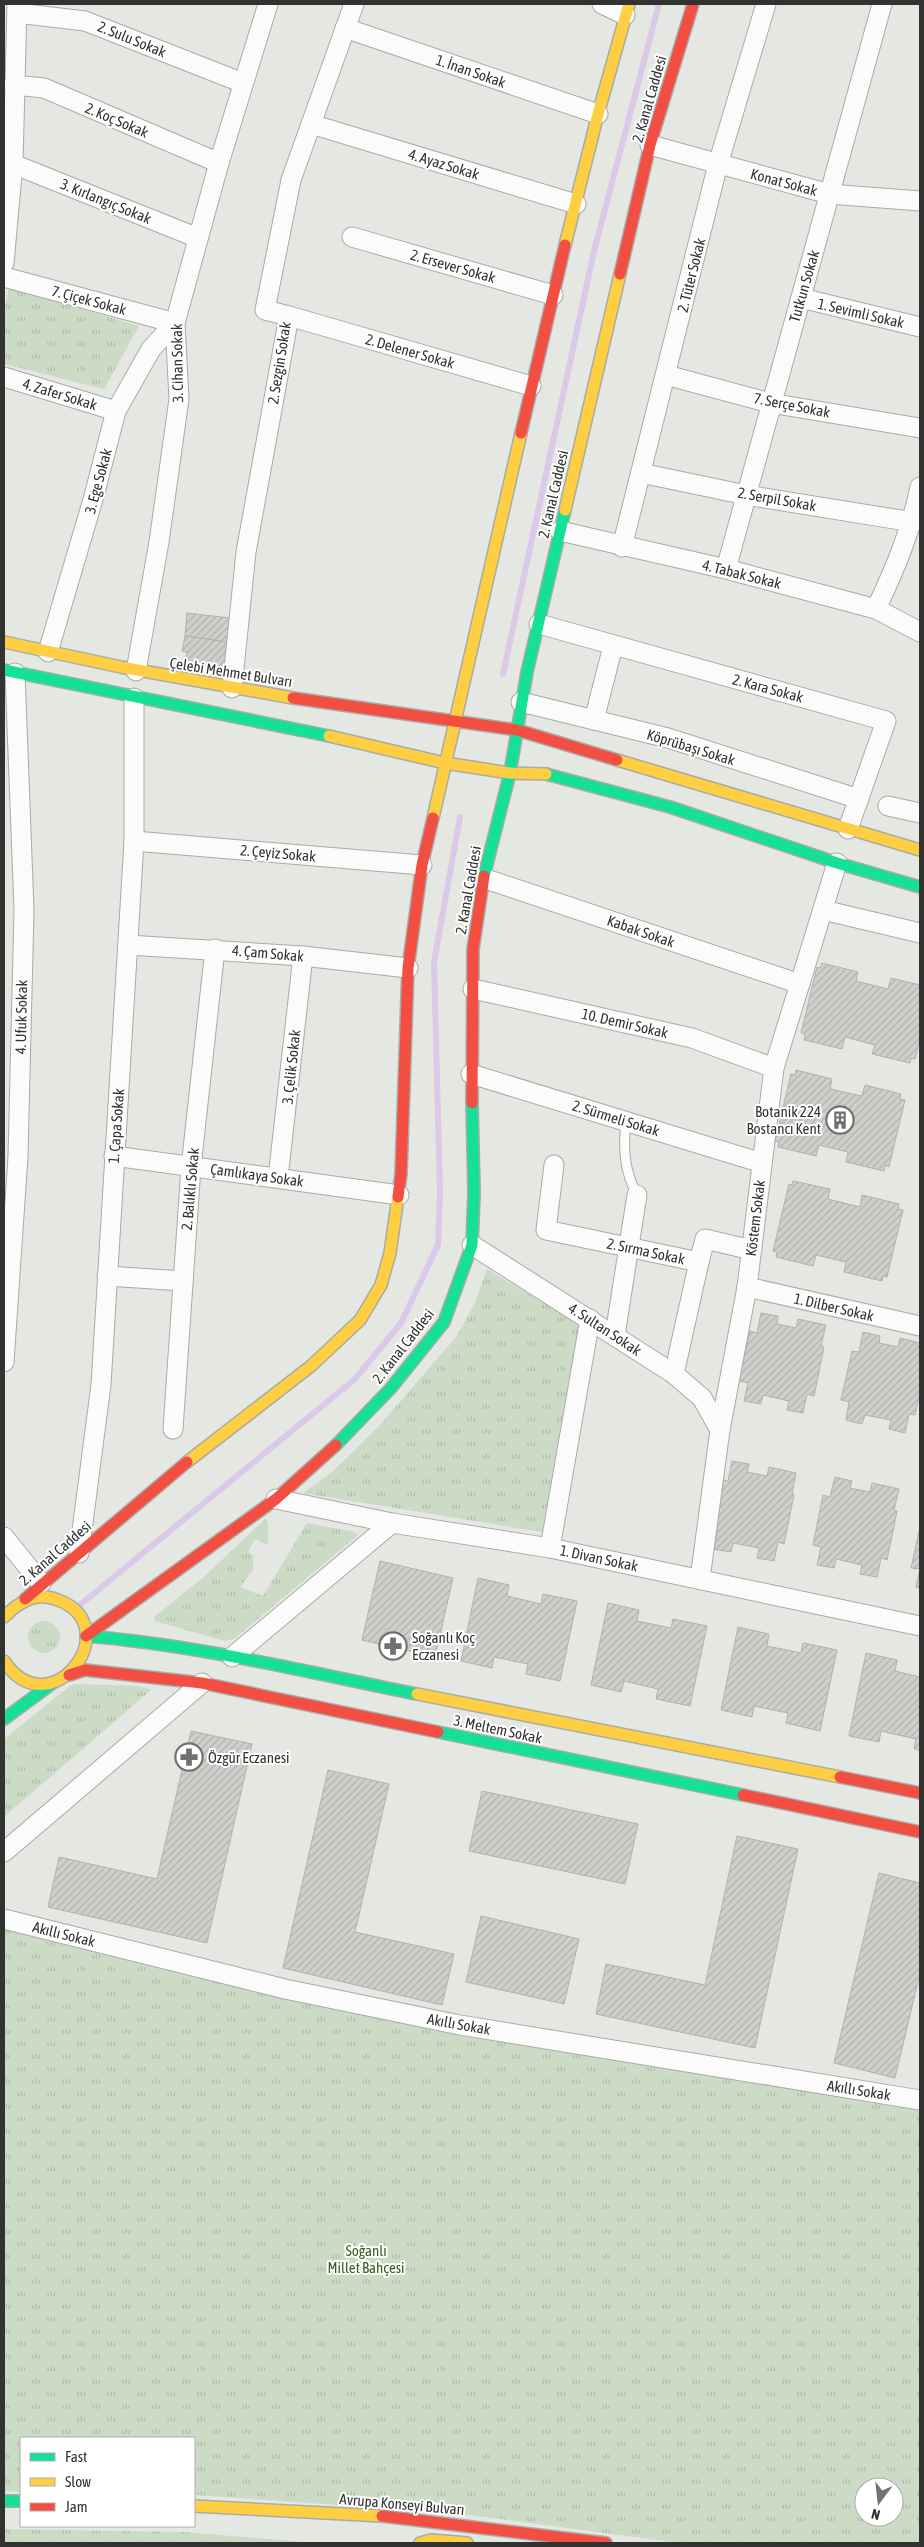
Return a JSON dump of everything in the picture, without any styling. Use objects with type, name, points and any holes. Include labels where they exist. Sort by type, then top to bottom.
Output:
[{"type":"main road","name":"2. Kanal Caddesi","points":[[86,1636],[276,1499],[319,1462],[391,1388],[444,1322],[472,1246],[474,1192],[471,1074],[473,949],[482,878],[510,774],[521,702],[650,144],[693,4]]},
{"type":"main road","name":"2. Kanal Caddesi","points":[[4,1617],[15,1604],[25,1599],[41,1583],[191,1457],[254,1412],[311,1366],[360,1320],[380,1285],[390,1253],[399,1195],[408,968],[422,865],[531,386],[598,114],[627,10]]},
{"type":"main road","name":"Çelebi Mehmet Bulvarı","points":[[4,642],[136,671],[232,688],[455,723],[517,730],[848,829]]},
{"type":"main road","points":[[10,671],[134,698],[296,729],[445,763],[510,774],[540,772],[670,807],[837,863],[920,887]]},
{"type":"main road","points":[[848,829],[920,850]]},
{"type":"main road","points":[[4,1719],[54,1682],[69,1675],[77,1667],[83,1656],[86,1636],[81,1619],[72,1607],[59,1599],[44,1595],[25,1599]]},
{"type":"main road","name":"3. Meltem Sokak","points":[[86,1636],[133,1640],[232,1657],[920,1793]]},
{"type":"main road","points":[[4,1661],[18,1677],[44,1684],[54,1682]]},
{"type":"main road","name":"3. Meltem Sokak","points":[[69,1675],[85,1670],[202,1683],[920,1832]]},
{"type":"main road","points":[[4,2501],[20,2501]]},
{"type":"main road","name":"Avrupa Konseyi Bulvarı","points":[[195,2506],[403,2517],[606,2543]]},
{"type":"main road","points":[[420,2543],[431,2540],[467,2543]]},
{"type":"street","name":"3. Cihan Sokak","points":[[136,671],[159,542],[180,399],[175,323],[218,163],[268,4]]},
{"type":"street","name":"2. Sezgin Sokak","points":[[232,688],[246,552],[289,316],[265,310],[292,180],[354,4]]},
{"type":"street","points":[[602,4],[627,10]]},
{"type":"street","name":"2. Tüter Sokak","points":[[622,547],[718,164],[766,4]]},
{"type":"street","name":"Tutkun Sokak","points":[[726,569],[770,403],[882,4]]},
{"type":"street","name":"2. Sulu Sokak","points":[[17,8],[85,21],[243,83]]},
{"type":"street","points":[[4,263],[7,204],[13,164],[9,116],[14,85],[10,33],[17,8]]},
{"type":"street","name":"1. İnan Sokak","points":[[345,28],[598,114]]},
{"type":"street","name":"2. Koç Sokak","points":[[14,85],[44,88],[218,163]]},
{"type":"street","name":"4. Ayaz Sokak","points":[[311,124],[576,204]]},
{"type":"street","name":"Konat Sokak","points":[[650,144],[829,194],[920,201]]},
{"type":"street","name":"3. Kırlangıç Sokak","points":[[13,164],[198,238]]},
{"type":"street","name":"2. Ersever Sokak","points":[[352,237],[553,295]]},
{"type":"street","name":"7. Çiçek Sokak","points":[[4,277],[175,323]]},
{"type":"street","name":"1. Sevimli Sokak","points":[[801,298],[920,327]]},
{"type":"street","name":"2. Delener Sokak","points":[[289,316],[531,386]]},
{"type":"street","name":"3. Ege Sokak","points":[[48,652],[94,496],[116,411],[151,349],[175,323]]},
{"type":"street","name":"7. Serçe Sokak","points":[[666,375],[770,403],[920,428]]},
{"type":"street","name":"4. Zafer Sokak","points":[[4,377],[116,411]]},
{"type":"street","name":"2. Serpil Sokak","points":[[641,473],[746,494],[913,522]]},
{"type":"street","points":[[876,609],[895,570],[913,522],[920,487]]},
{"type":"street","name":"4. Tabak Sokak","points":[[560,531],[622,547],[726,569],[876,609],[920,632]]},
{"type":"street","name":"2. Kara Sokak","points":[[539,624],[886,721],[848,829]]},
{"type":"street","points":[[594,720],[613,646]]},
{"type":"street","name":"4. Ufuk Sokak","points":[[4,1362],[11,1156],[24,910],[10,671]]},
{"type":"street","name":"1. Çapa Sokak","points":[[79,1553],[101,1385],[134,841],[134,698]]},
{"type":"street","name":"Köprübaşı Sokak","points":[[521,702],[668,738],[859,799]]},
{"type":"street","points":[[888,806],[920,812]]},
{"type":"street","name":"2. Çeyiz Sokak","points":[[134,841],[422,865]]},
{"type":"street","name":"Köstem Sokak","points":[[700,1579],[720,1430],[747,1287],[774,1068],[837,863]]},
{"type":"street","name":"Kabak Sokak","points":[[482,878],[800,984]]},
{"type":"street","points":[[823,910],[920,933]]},
{"type":"street","name":"4. Çam Sokak","points":[[128,945],[303,956],[408,968]]},
{"type":"street","name":"2. Balıklı Sokak","points":[[173,1429],[191,1167],[215,949]]},
{"type":"street","name":"3. Çelik Sokak","points":[[278,1178],[303,956]]},
{"type":"street","name":"10. Demir Sokak","points":[[473,989],[692,1038],[774,1068]]},
{"type":"street","name":"2. Sürmeli Sokak","points":[[471,1074],[762,1163]]},
{"type":"street","name":"Çamlıkaya Sokak","points":[[114,1156],[399,1195]]},
{"type":"street","name":"2. Sırma Sokak","points":[[554,1165],[546,1230],[699,1262],[674,1374]]},
{"type":"street","points":[[615,1335],[637,1195]]},
{"type":"street","points":[[699,1262],[705,1239],[752,1250]]},
{"type":"street","name":"4. Sultan Sokak","points":[[472,1246],[674,1374],[702,1398],[720,1430]]},
{"type":"street","points":[[107,1276],[183,1281]]},
{"type":"street","name":"1. Dilber Sokak","points":[[747,1287],[920,1326]]},
{"type":"street","points":[[550,1548],[590,1319]]},
{"type":"street","name":"1. Divan Sokak","points":[[276,1499],[392,1523],[550,1548],[920,1626]]},
{"type":"street","points":[[232,1657],[392,1523]]},
{"type":"street","points":[[4,1537],[41,1583]]},
{"type":"street","points":[[4,1852],[202,1683]]},
{"type":"street","name":"Akıllı Sokak","points":[[4,1919],[285,1989],[460,2025],[920,2100]]},
{"type":"lane","points":[[626,1121],[624,1159],[627,1173],[637,1195]]},
{"type":"green space","points":[[9,287],[139,326],[104,389],[4,364],[4,314]]},
{"type":"green space","points":[[487,1269],[579,1325],[542,1532],[303,1493],[332,1472],[379,1426],[457,1336],[475,1303]]},
{"type":"green space","points":[[265,1519],[268,1521],[268,1545],[255,1539],[248,1552],[253,1556],[253,1570],[240,1587],[263,1596],[307,1523],[355,1532],[358,1535],[234,1639],[225,1641],[154,1621],[154,1617],[205,1576]]},
{"type":"green space","points":[[44,1621],[50,1622],[55,1626],[59,1631],[59,1643],[55,1648],[50,1652],[44,1653],[38,1652],[33,1648],[29,1643],[28,1637],[29,1631],[33,1626],[38,1622]]},
{"type":"green space","points":[[71,1685],[139,1686],[151,1690],[4,1817],[4,1739]]},
{"type":"green space","name":"Soğanlı Millet Bahçesi","points":[[4,1925],[920,2107],[920,2543],[679,2543],[455,2513],[195,2495],[195,2437],[20,2437],[20,2492],[4,2491]]},
{"type":"green space","points":[[4,2529],[183,2532],[316,2543],[4,2543]]},
{"type":"building","points":[[187,613],[230,618],[227,642],[185,636]]},
{"type":"building","points":[[185,636],[227,642],[224,669],[186,663],[187,652],[182,651]]},
{"type":"building","points":[[822,963],[858,972],[856,981],[888,989],[891,978],[920,985],[920,1038],[915,1059],[911,1058],[910,1063],[872,1054],[875,1045],[845,1037],[842,1049],[804,1040],[805,1034],[801,1033],[817,967],[820,968]]},
{"type":"building","name":"Botanik 224 Bostancı Kent","points":[[796,1070],[832,1079],[830,1089],[862,1096],[865,1085],[901,1094],[900,1099],[905,1100],[889,1167],[885,1165],[884,1171],[846,1162],[848,1152],[819,1145],[816,1156],[778,1147],[779,1142],[775,1141],[791,1074],[795,1075]]},
{"type":"building","name":"Botanik 224 Bostancı Kent","points":[[793,1181],[830,1189],[828,1199],[860,1207],[862,1195],[899,1204],[898,1209],[903,1210],[887,1277],[883,1276],[882,1281],[844,1272],[846,1262],[816,1255],[813,1266],[776,1257],[777,1252],[773,1251],[789,1184],[792,1185]]},
{"type":"building","points":[[761,1313],[778,1316],[777,1324],[796,1328],[798,1319],[826,1325],[821,1346],[824,1347],[814,1396],[807,1394],[803,1413],[787,1410],[789,1401],[763,1395],[761,1404],[744,1401],[748,1383],[739,1381],[750,1331],[757,1333]]},
{"type":"building","points":[[863,1332],[880,1336],[879,1343],[898,1347],[900,1338],[920,1343],[920,1393],[915,1415],[909,1414],[905,1433],[889,1429],[891,1420],[865,1415],[862,1424],[846,1420],[849,1402],[841,1400],[852,1351],[859,1352]]},
{"type":"building","points":[[732,1461],[749,1464],[747,1472],[767,1476],[769,1467],[796,1473],[792,1494],[794,1495],[784,1544],[778,1542],[774,1561],[757,1558],[759,1548],[733,1543],[731,1552],[714,1549],[718,1530],[710,1529],[720,1479],[728,1481]]},
{"type":"building","points":[[835,1477],[852,1481],[850,1488],[870,1492],[872,1483],[899,1489],[894,1510],[897,1511],[887,1560],[881,1558],[877,1577],[860,1574],[862,1565],[836,1559],[834,1568],[817,1565],[821,1547],[813,1545],[823,1495],[830,1497]]},
{"type":"building","points":[[920,1527],[920,1569],[911,1568]]},
{"type":"building","points":[[380,1561],[453,1578],[435,1657],[362,1640]]},
{"type":"building","points":[[920,1569],[920,1588],[916,1587]]},
{"type":"building","points":[[478,1578],[509,1585],[507,1596],[541,1604],[543,1594],[577,1601],[560,1681],[526,1674],[528,1664],[494,1657],[492,1668],[461,1661]]},
{"type":"building","points":[[608,1603],[639,1610],[637,1621],[671,1628],[673,1619],[707,1626],[690,1706],[656,1699],[658,1689],[624,1681],[621,1692],[591,1685]]},
{"type":"building","points":[[738,1627],[769,1634],[767,1646],[801,1653],[803,1643],[837,1650],[820,1731],[786,1723],[788,1713],[754,1706],[752,1717],[721,1710]]},
{"type":"building","points":[[866,1653],[897,1660],[895,1671],[920,1677],[920,1750],[914,1749],[916,1739],[881,1731],[879,1742],[849,1736]]},
{"type":"building","points":[[191,1731],[252,1744],[207,1943],[48,1907],[59,1857],[157,1879]]},
{"type":"building","points":[[328,1770],[389,1784],[355,1932],[454,1954],[442,2005],[283,1968]]},
{"type":"building","points":[[482,1791],[638,1824],[625,1884],[469,1851]]},
{"type":"building","points":[[737,1836],[798,1849],[755,2048],[596,2014],[606,1964],[705,1985]]},
{"type":"building","points":[[879,1873],[920,1883],[920,1973],[895,2078],[834,2063]]},
{"type":"building","points":[[481,1916],[579,1939],[564,2004],[466,1982]]},
{"type":"waterway","points":[[503,674],[594,251],[659,4]]},
{"type":"waterway","points":[[81,1604],[355,1379],[401,1323],[438,1245],[440,1192],[434,962],[460,817]]},
{"type":"traffic: fast","points":[[484,876],[510,773],[527,672],[565,510]]},
{"type":"traffic: fast","points":[[4,670],[329,736]]},
{"type":"traffic: fast","points":[[546,774],[670,807],[837,863],[920,887]]},
{"type":"traffic: fast","points":[[336,1445],[391,1388],[444,1322],[472,1245],[474,1192],[472,1103]]},
{"type":"traffic: fast","points":[[86,1636],[128,1640],[211,1653],[417,1694]]},
{"type":"traffic: fast","points":[[4,1719],[54,1682]]},
{"type":"traffic: fast","points":[[438,1732],[743,1795]]},
{"type":"traffic: fast","points":[[4,2501],[20,2501]]},
{"type":"traffic: slow","points":[[565,245],[598,114],[629,4]]},
{"type":"traffic: slow","points":[[565,510],[620,274]]},
{"type":"traffic: slow","points":[[433,818],[521,433]]},
{"type":"traffic: slow","points":[[4,642],[121,667],[293,698]]},
{"type":"traffic: slow","points":[[329,736],[445,763],[510,773],[546,774]]},
{"type":"traffic: slow","points":[[617,760],[920,850]]},
{"type":"traffic: slow","points":[[187,1462],[311,1366],[360,1320],[381,1285],[390,1253],[398,1197]]},
{"type":"traffic: slow","points":[[4,1617],[22,1603],[35,1597],[50,1598],[58,1600],[78,1613],[86,1631],[84,1649],[75,1666],[60,1679],[42,1684],[22,1679],[4,1661]]},
{"type":"traffic: slow","points":[[417,1694],[840,1777]]},
{"type":"traffic: slow","points":[[195,2506],[382,2516]]},
{"type":"traffic: slow","points":[[420,2543],[431,2540],[467,2543]]},
{"type":"traffic: jam","points":[[620,274],[650,145],[693,4]]},
{"type":"traffic: jam","points":[[521,433],[565,245]]},
{"type":"traffic: jam","points":[[293,698],[517,730],[617,760]]},
{"type":"traffic: jam","points":[[398,1197],[401,1174],[408,968],[422,865],[433,818]]},
{"type":"traffic: jam","points":[[472,1103],[473,949],[484,876]]},
{"type":"traffic: jam","points":[[86,1636],[276,1499],[336,1445]]},
{"type":"traffic: jam","points":[[25,1599],[187,1462]]},
{"type":"traffic: jam","points":[[69,1675],[85,1670],[202,1683],[438,1732]]},
{"type":"traffic: jam","points":[[840,1777],[920,1793]]},
{"type":"traffic: jam","points":[[743,1795],[920,1832]]},
{"type":"traffic: jam","points":[[382,2516],[606,2543]]},
{"type":"place","name":"Botanik 224 Bostancı Kent","points":[[840,1120]]},
{"type":"place","name":"Soğanlı Koç Eczanesi","points":[[393,1646]]},
{"type":"place","name":"Özgür Eczanesi","points":[[189,1757]]}]
